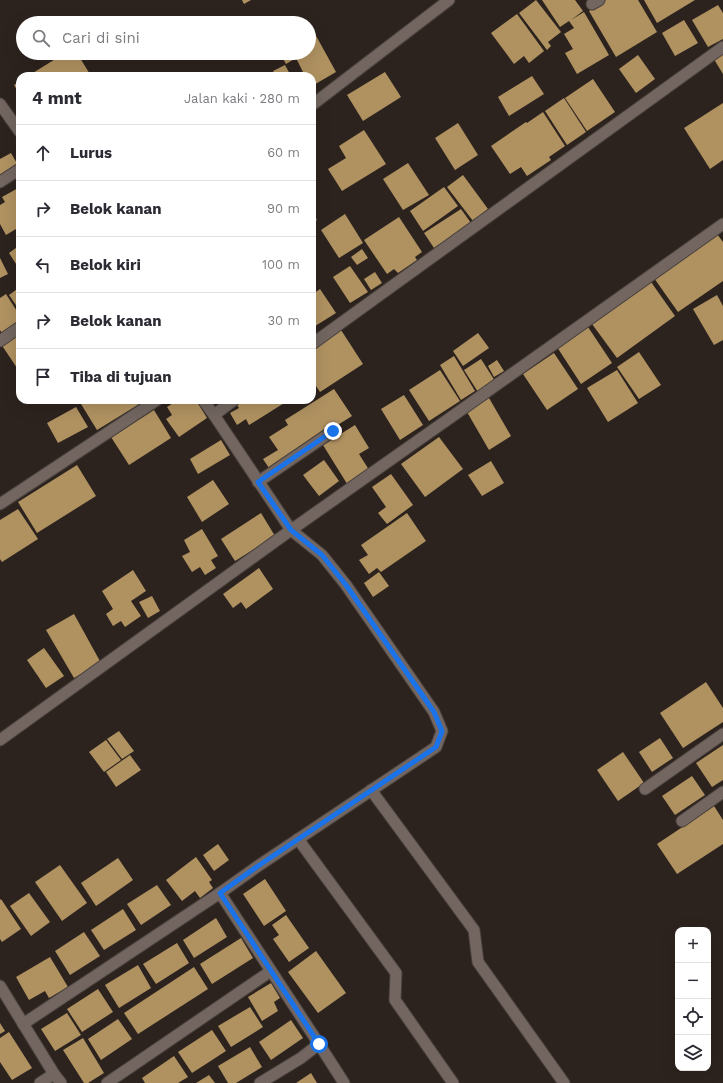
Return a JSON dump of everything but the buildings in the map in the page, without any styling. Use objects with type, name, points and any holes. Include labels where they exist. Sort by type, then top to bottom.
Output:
[{"type":"street","points":[[316,102],[449,0]]},
{"type":"street","points":[[316,341],[723,47]]},
{"type":"street","points":[[0,104],[16,126]]},
{"type":"street","points":[[0,182],[16,172]]},
{"type":"street","points":[[0,740],[291,530],[723,224]]},
{"type":"street","points":[[0,341],[16,330]]},
{"type":"street","points":[[0,504],[151,404]]},
{"type":"street","points":[[23,1024],[436,747],[442,731],[434,712],[346,585],[322,555],[291,530],[205,404]]},
{"type":"street","points":[[214,415],[229,404]]},
{"type":"street","points":[[258,482],[333,431]]},
{"type":"street","points":[[645,789],[723,734]]},
{"type":"street","points":[[371,790],[474,930],[478,962],[564,1083]]},
{"type":"street","points":[[682,821],[723,792]]},
{"type":"street","points":[[298,839],[396,973],[395,1000],[453,1083]]},
{"type":"street","points":[[220,893],[344,1083]]},
{"type":"street","points":[[107,1083],[271,971]]},
{"type":"street","points":[[0,986],[61,1083]]},
{"type":"street","points":[[260,1083],[301,1058],[319,1044]]},
{"type":"street","points":[[40,1083],[54,1074]]},
{"type":"route","points":[[319,1044],[220,893],[436,747],[442,731],[434,712],[346,585],[322,555],[291,530],[258,482],[333,431]]}]
